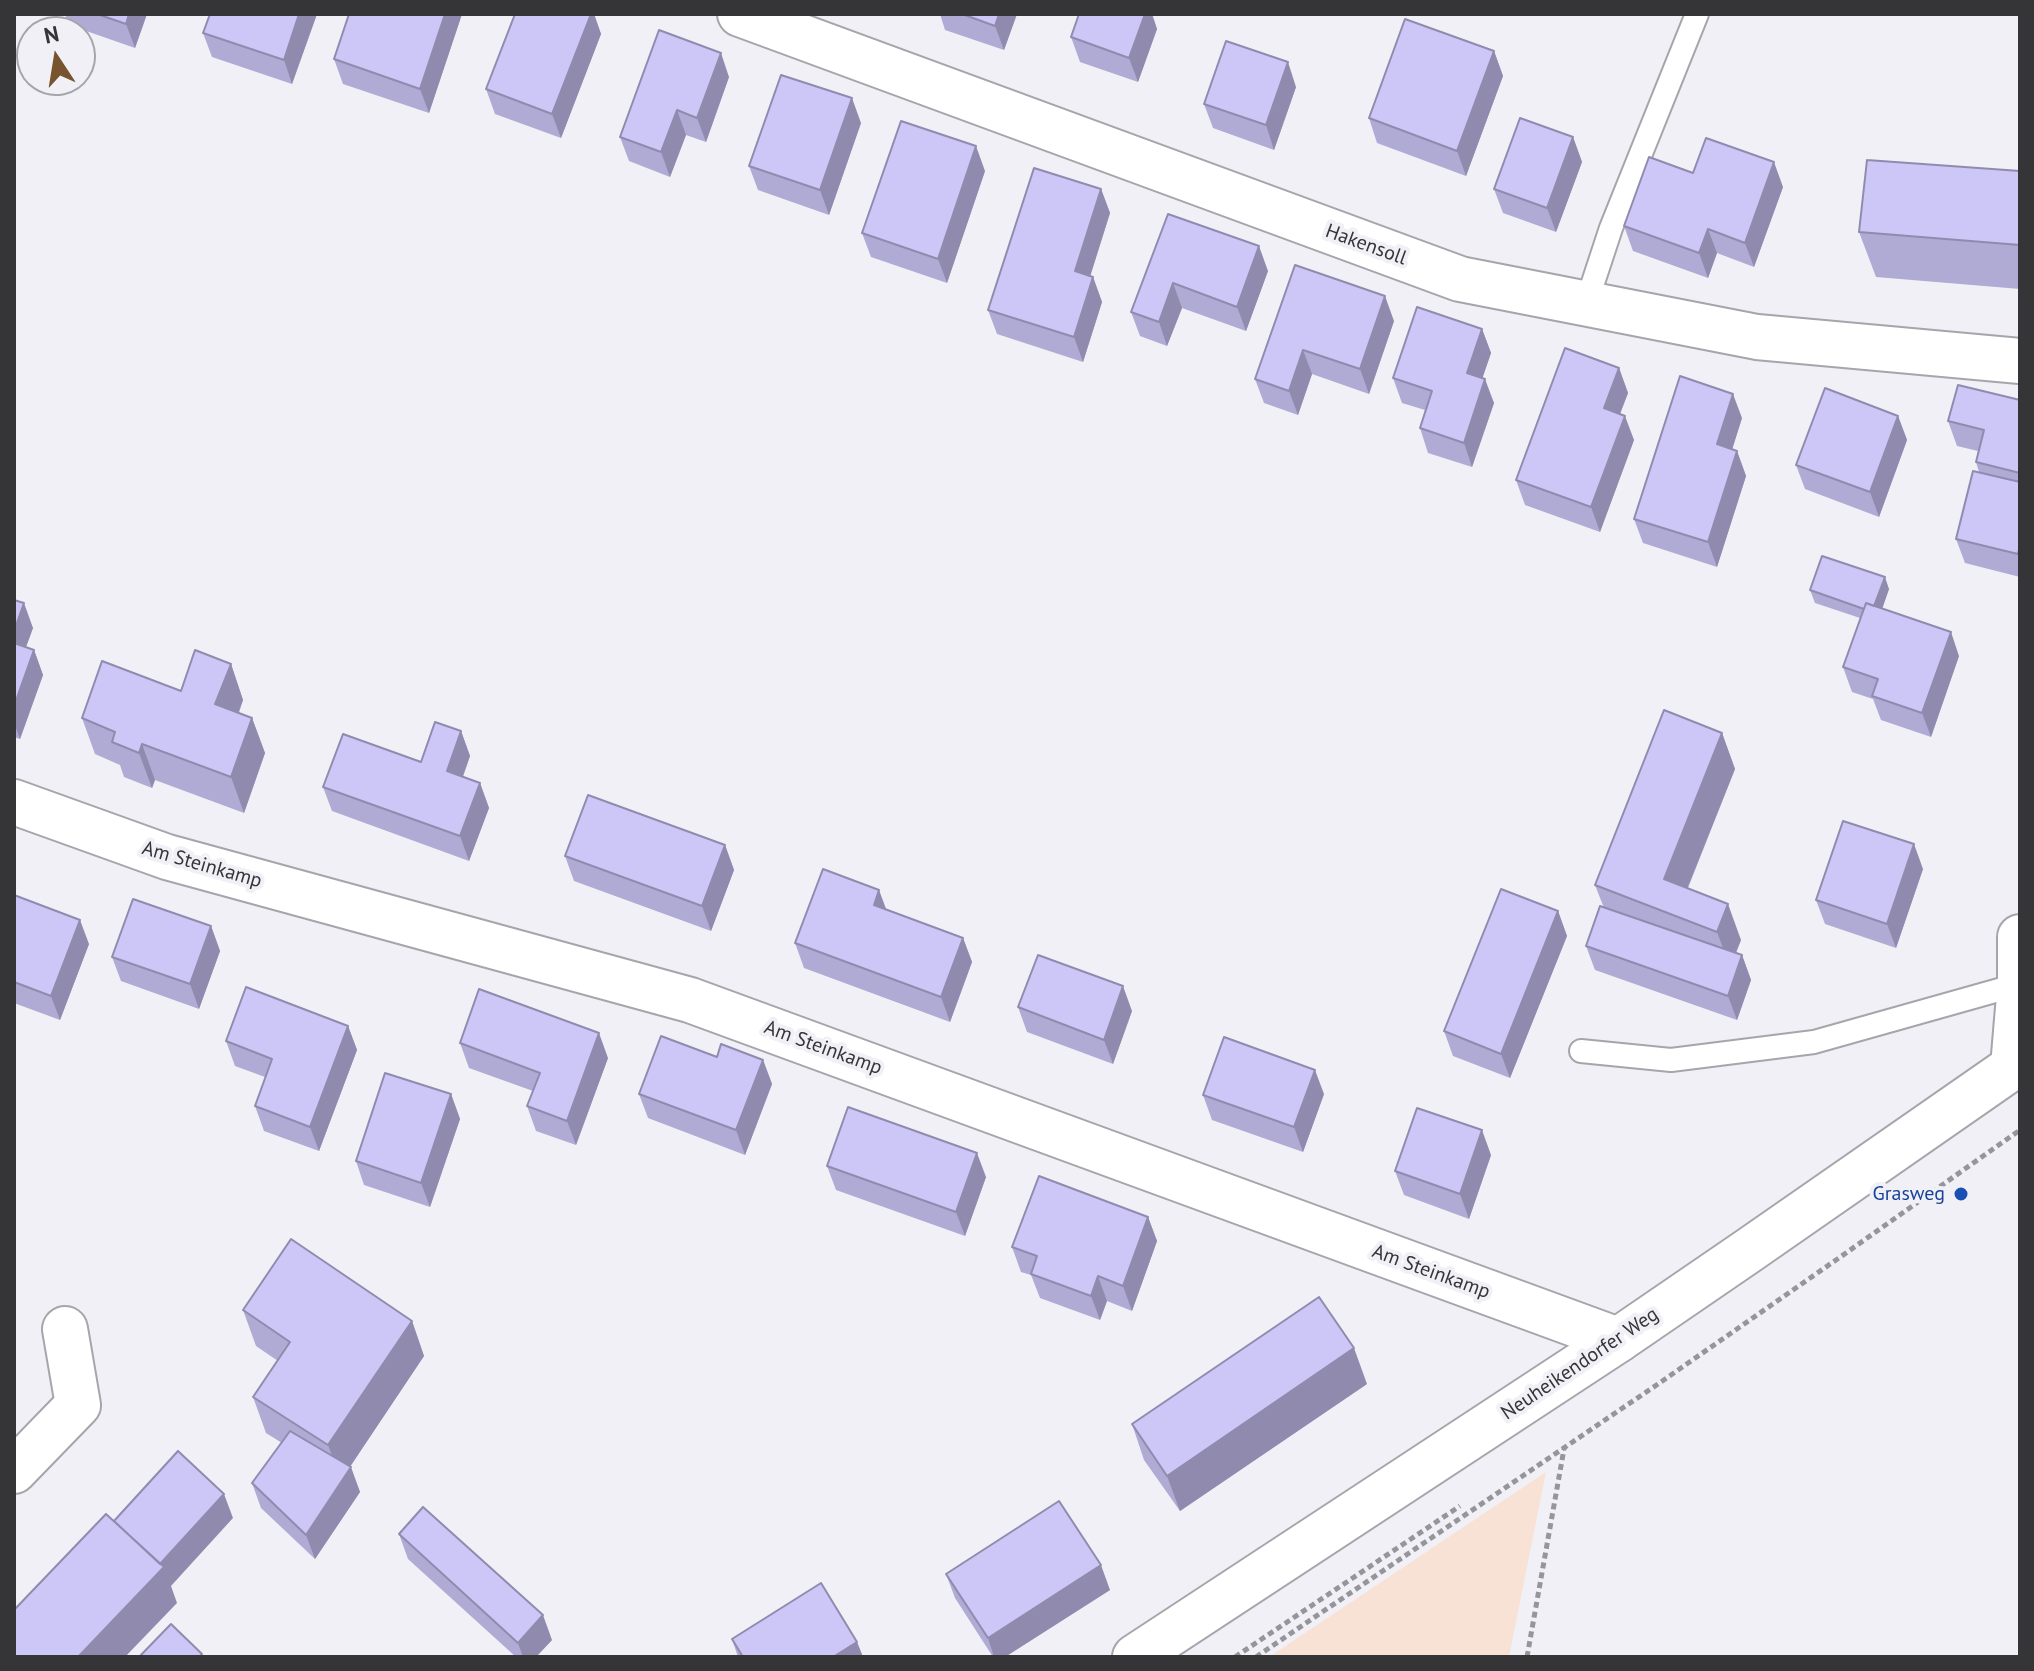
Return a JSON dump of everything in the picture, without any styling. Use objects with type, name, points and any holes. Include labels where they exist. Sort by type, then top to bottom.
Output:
[{"type":"street","name":"Hakensoll","points":[[740,14],[1460,279],[1757,337],[2020,361]]},
{"type":"street","name":"Am Steinkamp","points":[[14,802],[167,857],[690,1000],[1618,1340]]},
{"type":"street","points":[[2017,1064],[2020,937]]},
{"type":"street","name":"Neuheikendorfer Weg","points":[[1135,1657],[1618,1340],[2017,1064]]},
{"type":"street","points":[[14,1471],[78,1405],[65,1329]]},
{"type":"lane","points":[[1586,304],[1611,228],[1697,14]]},
{"type":"lane","points":[[1581,1051],[1671,1060],[1814,1042],[2020,984]]},
{"type":"path","points":[[1256,1657],[1564,1448],[2020,1130]]},
{"type":"path","points":[[1527,1657],[1564,1448]]},
{"type":"shaded area","points":[[1546,1472],[1509,1657],[1269,1657]]},
{"type":"building","points":[[97,14],[129,14],[126,24]]},
{"type":"building","points":[[210,14],[299,14],[284,60],[203,33]]},
{"type":"building","points":[[349,14],[445,14],[420,89],[334,59]]},
{"type":"building","points":[[515,14],[591,14],[552,114],[486,89]]},
{"type":"building","points":[[962,14],[999,14],[995,26]]},
{"type":"building","points":[[1079,14],[1145,14],[1129,58],[1071,37]]},
{"type":"building","points":[[1405,19],[1494,51],[1457,151],[1369,118]]},
{"type":"building","points":[[659,30],[721,53],[697,118],[677,110],[661,152],[620,137]]},
{"type":"building","points":[[1226,41],[1288,62],[1266,125],[1204,104]]},
{"type":"building","points":[[781,75],[852,98],[820,190],[749,166]]},
{"type":"building","points":[[1520,118],[1573,137],[1547,208],[1494,189]]},
{"type":"building","points":[[901,121],[976,146],[938,259],[862,233]]},
{"type":"building","points":[[1706,138],[1774,162],[1745,243],[1708,229],[1699,253],[1624,226],[1649,157],[1693,173]]},
{"type":"building","points":[[1867,160],[2020,171],[2020,245],[1859,232]]},
{"type":"building","points":[[1034,168],[1101,189],[1075,271],[1093,277],[1074,337],[988,310]]},
{"type":"building","points":[[1168,214],[1259,246],[1237,307],[1173,283],[1159,322],[1131,312]]},
{"type":"building","points":[[1295,265],[1385,296],[1360,369],[1303,350],[1289,391],[1255,379]]},
{"type":"building","points":[[1417,307],[1482,329],[1467,373],[1485,379],[1464,443],[1420,428],[1432,391],[1393,378]]},
{"type":"building","points":[[1565,348],[1619,368],[1604,408],[1625,416],[1591,507],[1516,480]]},
{"type":"building","points":[[1680,376],[1733,394],[1717,444],[1737,451],[1708,542],[1634,519]]},
{"type":"building","points":[[1958,385],[2020,400],[2020,473],[1976,462],[1984,430],[1948,421]]},
{"type":"building","points":[[1825,388],[1898,416],[1870,492],[1796,465]]},
{"type":"building","points":[[1973,471],[2020,482],[2018,554],[1956,539]]},
{"type":"building","points":[[1822,556],[1885,577],[1874,606],[1866,603],[1864,609],[1810,590]]},
{"type":"building","points":[[14,600],[24,603],[14,631]]},
{"type":"building","points":[[1866,603],[1951,632],[1922,713],[1872,696],[1878,679],[1843,667]]},
{"type":"building","points":[[14,643],[34,650],[14,706]]},
{"type":"building","points":[[195,650],[231,664],[215,704],[252,718],[231,777],[142,744],[139,753],[112,742],[115,732],[82,718],[102,661],[181,691]]},
{"type":"building","points":[[1664,710],[1722,733],[1664,879],[1728,904],[1717,932],[1595,885]]},
{"type":"building","points":[[435,722],[461,731],[447,771],[480,783],[460,836],[323,787],[343,734],[421,762]]},
{"type":"building","points":[[588,795],[725,845],[702,906],[565,856]]},
{"type":"building","points":[[1843,821],[1914,844],[1887,924],[1816,900]]},
{"type":"building","points":[[823,869],[879,890],[874,905],[963,938],[941,997],[795,943]]},
{"type":"building","points":[[1501,889],[1558,911],[1501,1054],[1444,1031]]},
{"type":"building","points":[[14,895],[80,920],[51,996],[14,982]]},
{"type":"building","points":[[133,899],[211,926],[190,984],[112,957]]},
{"type":"building","points":[[1600,906],[1742,955],[1728,996],[1586,946]]},
{"type":"building","points":[[1038,955],[1123,986],[1104,1040],[1018,1007]]},
{"type":"building","points":[[246,987],[348,1026],[310,1127],[255,1106],[272,1059],[226,1041]]},
{"type":"building","points":[[479,989],[599,1033],[567,1121],[527,1106],[540,1073],[460,1043]]},
{"type":"building","points":[[661,1036],[717,1057],[721,1044],[763,1060],[736,1130],[639,1094]]},
{"type":"building","points":[[1224,1037],[1315,1070],[1294,1127],[1203,1095]]},
{"type":"building","points":[[385,1073],[451,1094],[421,1183],[356,1161]]},
{"type":"building","points":[[848,1107],[977,1153],[956,1212],[827,1166]]},
{"type":"building","points":[[1417,1108],[1482,1130],[1460,1194],[1395,1171]]},
{"type":"building","points":[[1039,1176],[1148,1217],[1123,1286],[1098,1276],[1091,1296],[1031,1274],[1037,1256],[1012,1247]]},
{"type":"building","points":[[291,1239],[412,1321],[328,1445],[253,1397],[290,1342],[243,1310]]},
{"type":"building","points":[[1319,1297],[1354,1348],[1167,1476],[1132,1424]]},
{"type":"building","points":[[290,1431],[351,1467],[306,1535],[252,1483]]},
{"type":"building","points":[[178,1451],[224,1494],[160,1564],[114,1521]]},
{"type":"building","points":[[1059,1501],[1101,1565],[988,1638],[946,1574]]},
{"type":"building","points":[[423,1507],[543,1615],[518,1643],[399,1534]]},
{"type":"building","points":[[106,1514],[164,1567],[78,1657],[14,1657],[14,1610]]},
{"type":"building","points":[[821,1583],[857,1642],[833,1657],[743,1657],[732,1639]]},
{"type":"building","points":[[171,1624],[202,1654],[199,1657],[139,1657]]},
{"type":"place","name":"Grasweg","points":[[1961,1194]]}]
